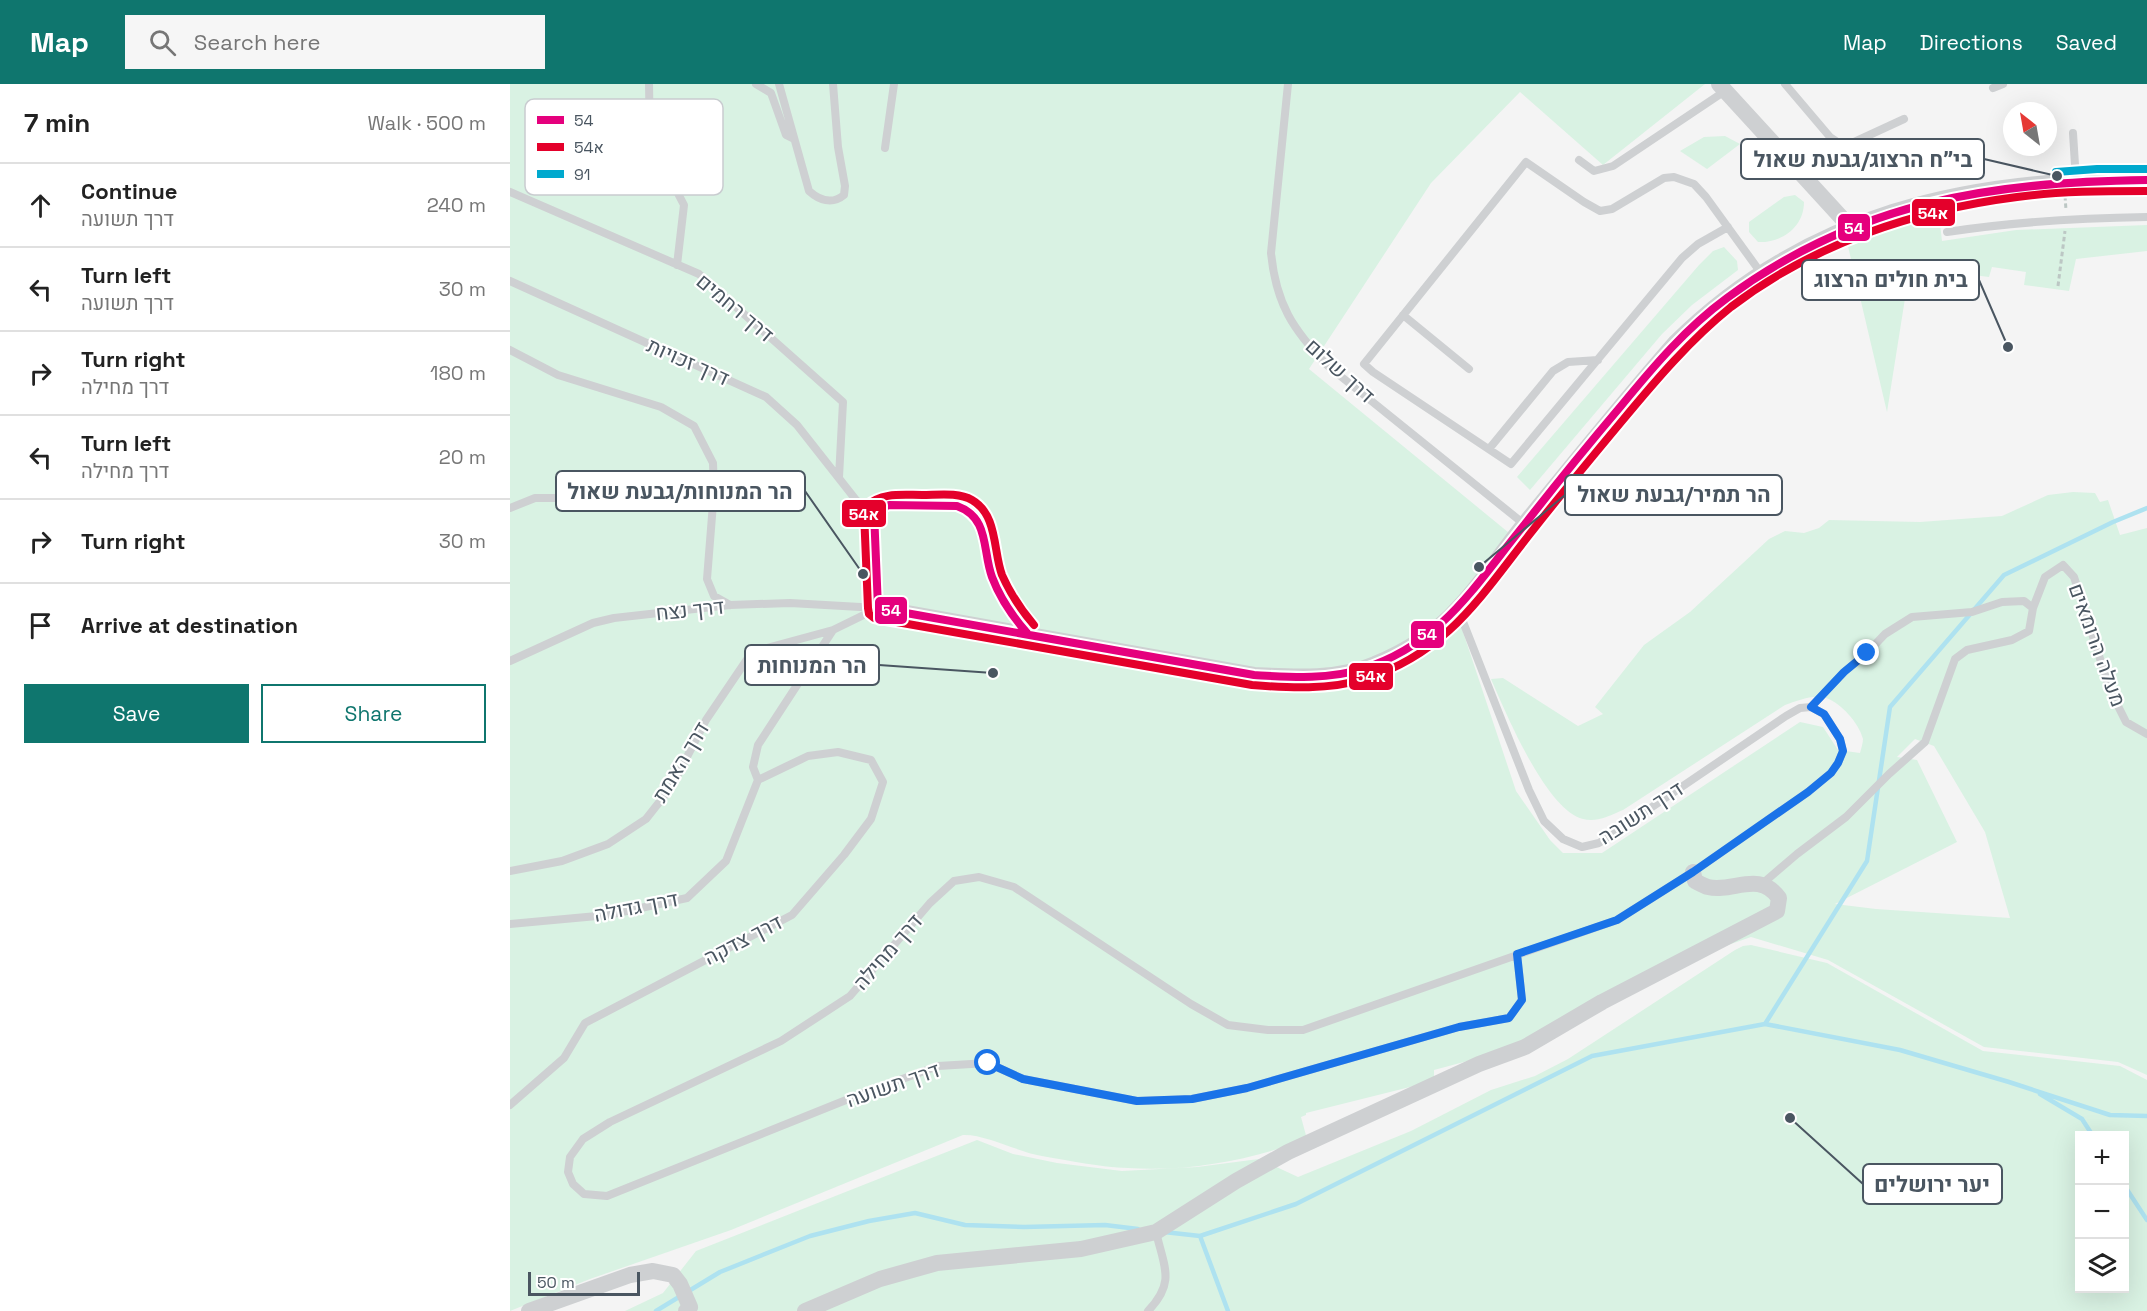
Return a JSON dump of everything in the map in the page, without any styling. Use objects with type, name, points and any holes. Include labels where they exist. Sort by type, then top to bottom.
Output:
[{"type":"street","points":[[1722,87],[1850,227]]},
{"type":"street","points":[[878,608],[1254,675],[1299,677],[1341,673],[1374,665],[1402,651],[1458,609],[1524,524],[1675,343],[1703,316],[1761,273],[1823,238],[1910,206],[2000,188],[2070,181],[2147,180]]},
{"type":"street","points":[[806,1311],[880,1280],[938,1263],[1081,1249],[1156,1232],[1236,1181],[1288,1152],[1479,1064],[1525,1047],[1602,1002],[1777,911],[1779,898],[1773,888],[1762,884],[1710,887],[1695,881],[1693,872]]},
{"type":"street","points":[[529,1311],[630,1275],[653,1271],[673,1275],[680,1284],[688,1309]]},
{"type":"lane","points":[[648,84],[649,99]]},
{"type":"lane","points":[[756,84],[771,93],[786,135],[794,139]]},
{"type":"lane","points":[[779,84],[809,191],[818,199],[828,201],[838,200],[844,195],[845,186],[838,147],[833,84]]},
{"type":"lane","points":[[885,148],[894,84]]},
{"type":"lane","name":"דרך שלום","points":[[1288,84],[1271,253],[1273,274],[1283,305],[1304,341],[1328,366],[1524,524]]},
{"type":"lane","points":[[1785,84],[1830,137],[1839,143],[1852,143],[1904,119]]},
{"type":"lane","points":[[1994,88],[2003,84]]},
{"type":"lane","points":[[1579,160],[1594,171],[1613,166],[1722,87]]},
{"type":"lane","points":[[2070,181],[2073,133]]},
{"type":"lane","points":[[1728,227],[1698,244],[1682,258],[1511,464],[1364,364],[1526,162],[1600,212],[1612,209],[1664,178],[1674,177],[1694,184],[1728,227],[1761,273]]},
{"type":"lane","name":"דרך רחמים","points":[[510,192],[699,274],[843,402],[839,477]]},
{"type":"lane","points":[[677,265],[684,205],[679,195]]},
{"type":"lane","points":[[1947,232],[1998,224],[2147,217]]},
{"type":"lane","name":"דרך זכויות","points":[[510,281],[766,397],[797,425],[856,500],[874,512]]},
{"type":"lane","points":[[1403,315],[1469,369]]},
{"type":"lane","points":[[510,350],[558,375],[661,407],[694,426],[713,463],[714,491],[707,579],[714,596],[730,605]]},
{"type":"lane","points":[[1489,449],[1553,371],[1568,362],[1598,360]]},
{"type":"lane","points":[[510,508],[535,498],[693,498]]},
{"type":"lane","points":[[833,630],[878,608],[874,512],[889,505],[957,506],[965,507],[971,512],[980,527],[991,575],[1010,612],[1027,633]]},
{"type":"lane","name":"מעלה הרומאים","points":[[2032,608],[2045,577],[2063,565],[2074,577],[2086,608],[2110,690],[2126,722],[2147,734]]},
{"type":"lane","points":[[1517,954],[1617,920],[1693,872],[1808,792],[1831,773],[1843,751],[1840,739],[1824,714],[1811,707],[1885,634],[1912,616],[1972,612],[2002,602],[2024,601],[2032,608],[2029,631],[2012,640],[1967,650],[1955,659],[1925,742],[1846,817],[1762,884]]},
{"type":"lane","name":"דרך נצח","points":[[510,661],[593,623],[614,618],[730,605],[790,603],[878,608]]},
{"type":"lane","name":"דרך תשובה","points":[[1458,609],[1528,790],[1544,820],[1563,839],[1582,848],[1599,843],[1786,716],[1800,708],[1811,707]]},
{"type":"lane","name":"דרך גדולה","points":[[510,924],[608,915],[687,898],[726,861],[758,780],[753,767],[758,745],[833,630]]},
{"type":"lane","name":"דרך האמת","points":[[510,871],[562,861],[608,844],[646,819],[672,786],[706,720],[752,652],[833,630]]},
{"type":"lane","name":"דרך צדקה","points":[[510,1105],[564,1058],[585,1023],[792,915],[844,855],[871,819],[884,782],[871,760],[838,752],[808,756],[758,780]]},
{"type":"lane","name":"דרך מחילה","points":[[573,1184],[568,1172],[570,1157],[583,1139],[610,1122],[781,1041],[850,996],[930,903],[954,881],[979,877],[1014,887],[1191,1004],[1228,1025],[1268,1030],[1303,1030],[1517,954]]},
{"type":"lane","name":"דרך תשועה","points":[[573,1184],[584,1194],[607,1196],[850,1098],[938,1066],[988,1063],[1023,1079],[1137,1101],[1192,1099],[1247,1088],[1459,1027],[1509,1018],[1522,1000],[1517,954]]},
{"type":"lane","points":[[1148,1311],[1161,1296],[1167,1280],[1156,1232]]},
{"type":"path","points":[[2058,286],[2070,181]]},
{"type":"green space","points":[[510,84],[1705,84],[1603,165],[1520,92],[1431,183],[1309,369],[1514,537],[1460,623],[1516,791],[1550,840],[1563,853],[1602,853],[1800,722],[1823,727],[1838,750],[1860,753],[1863,739],[1861,733],[1849,714],[1838,704],[1826,698],[1810,697],[1800,700],[1785,705],[1623,810],[1604,818],[1588,820],[1569,812],[1542,780],[1517,736],[1491,679],[1503,678],[1578,726],[1603,714],[1595,707],[1644,645],[1690,612],[1769,539],[1785,531],[1804,533],[1819,528],[1829,520],[1920,522],[2002,516],[2048,495],[2073,492],[2095,493],[2100,502],[2108,500],[2120,535],[2147,528],[2147,1075],[2118,1062],[1984,1047],[1828,960],[1751,937],[1665,967],[1516,1048],[1434,1070],[1434,1081],[1306,1113],[1301,1117],[1307,1139],[1264,1153],[1196,1166],[1128,1168],[1042,1156],[981,1137],[963,1135],[731,1230],[590,1279],[510,1311]],"holes":[[[1915,739],[1934,746],[1985,832],[2010,918],[1835,904],[1957,842],[1917,760],[1897,757]]]},
{"type":"green space","points":[[1725,136],[1740,144],[1707,169],[1680,151],[1704,137]]},
{"type":"green space","points":[[1795,195],[1804,202],[1803,211],[1796,226],[1775,240],[1758,242],[1749,232],[1749,222],[1784,197]]},
{"type":"green space","points":[[1939,215],[1942,241],[2016,230],[2147,225],[2147,251],[2076,259],[2069,291],[2024,285],[2026,272],[1992,267],[1989,277],[1910,267],[1887,412],[1847,242]]},
{"type":"green space","points":[[1724,247],[1737,261],[1738,270],[1692,305],[1662,334],[1530,490],[1517,477],[1699,265],[1713,251]]},
{"type":"green space","points":[[1751,945],[1827,963],[1983,1051],[2120,1066],[2147,1080],[2147,1311],[625,1311],[663,1293],[696,1251],[977,1140],[1013,1154],[1057,1163],[1122,1171],[1197,1167],[1259,1159],[1298,1177],[1411,1131],[1491,1090],[1535,1076],[1568,1059],[1735,950]]},
{"type":"waterway","points":[[1765,1024],[1867,861],[1890,707],[2004,575],[2147,508]]},
{"type":"waterway","points":[[1164,1232],[1200,1236],[1296,1204],[1592,1056],[1765,1024],[1900,1050],[2110,1115],[2147,1116]]},
{"type":"waterway","points":[[2040,1094],[2082,1119],[2090,1131]]},
{"type":"waterway","points":[[2129,1193],[2147,1220]]},
{"type":"waterway","points":[[656,1311],[720,1272],[810,1236],[869,1221],[915,1213],[965,1225],[1024,1227],[1105,1225],[1138,1229]]},
{"type":"waterway","points":[[1200,1236],[1228,1311]]},
{"type":"transit line","name":"91","points":[[2056,172],[2147,169]]},
{"type":"transit line","name":"54","points":[[1027,633],[999,592],[989,567],[980,527],[968,511],[957,506],[889,505],[874,512],[878,608],[1254,675],[1308,677],[1335,675],[1362,669],[1390,658],[1414,644],[1455,610],[1584,450],[1671,349],[1712,310],[1776,265],[1825,239],[1876,219],[1927,204],[1979,193],[2033,186],[2147,180]]},
{"type":"transit line","name":"54א","points":[[1034,625],[1005,582],[999,566],[991,524],[980,507],[972,500],[954,495],[900,495],[885,496],[866,506],[864,512],[868,608],[869,614],[874,618],[1252,685],[1309,687],[1351,683],[1394,667],[1420,653],[1442,637],[1480,598],[1577,475],[1687,347],[1731,307],[1763,285],[1796,265],[1866,233],[1941,211],[2033,195],[2147,191]]},
{"type":"place","name":"בי״ח הרצוג/גבעת שאול","points":[[2057,176]]},
{"type":"place","name":"בית חולים הרצוג","points":[[2008,347]]},
{"type":"place","name":"הר תמיר/גבעת שאול","points":[[1479,567]]},
{"type":"place","name":"הר המנוחות/גבעת שאול","points":[[863,574]]},
{"type":"place","name":"הר המנוחות","points":[[993,673]]},
{"type":"place","name":"יער ירושלים","points":[[1790,1118]]},
{"type":"route","points":[[988,1063],[1023,1079],[1137,1101],[1192,1099],[1247,1088],[1459,1027],[1509,1018],[1522,1000],[1517,954],[1617,920],[1693,872],[1808,792],[1831,773],[1843,751],[1840,739],[1824,714],[1811,707],[1844,672],[1867,653]]}]
